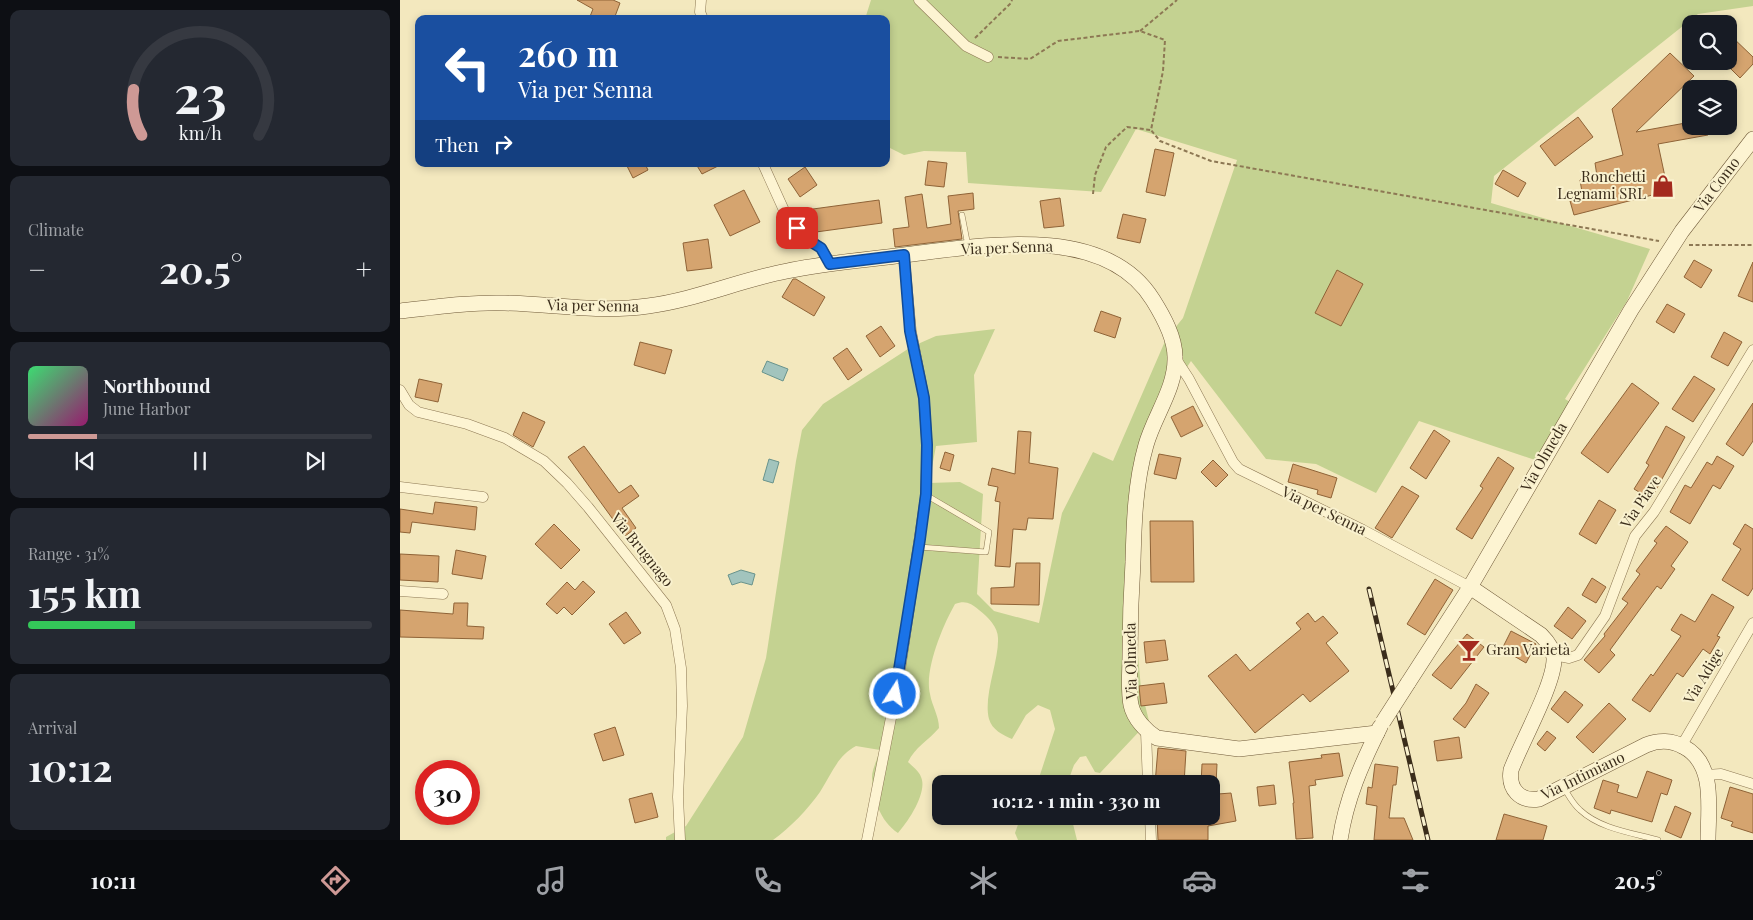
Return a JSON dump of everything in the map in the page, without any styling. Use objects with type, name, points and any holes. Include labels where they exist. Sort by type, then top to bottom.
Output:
[{"type":"street","points":[[701,0],[701,15]]},
{"type":"street","points":[[919,0],[966,46],[988,57]]},
{"type":"street","name":"Via Como","points":[[1678,237],[1753,139]]},
{"type":"street","points":[[764,167],[787,217],[808,240],[821,248],[830,264]]},
{"type":"street","name":"Via Olmeda","points":[[1340,840],[1347,805],[1356,776],[1380,727],[1470,587],[1626,318],[1678,237]]},
{"type":"street","name":"Via per Senna","points":[[400,311],[476,303],[585,308],[648,306],[675,302],[785,271],[830,264],[997,245],[1042,245],[1082,250],[1102,256],[1138,282],[1152,297],[1173,342],[1176,359],[1189,379],[1233,462],[1239,468],[1363,530],[1470,587]]},
{"type":"street","points":[[867,840],[899,677],[926,494],[927,445],[924,398],[910,331],[904,255]]},
{"type":"street","name":"Via Piave","points":[[1554,656],[1569,658],[1578,654],[1604,616],[1635,536],[1654,512],[1753,350]]},
{"type":"street","name":"Via Olmeda","points":[[1146,732],[1131,706],[1130,634],[1136,496],[1146,442],[1169,386],[1176,359]]},
{"type":"street","name":"Via Brugnago","points":[[400,390],[409,405],[418,412],[467,424],[505,438],[544,461],[588,507],[666,605],[675,629],[681,668],[682,706],[678,797],[680,840]]},
{"type":"street","points":[[400,487],[483,497]]},
{"type":"street","points":[[1470,587],[1541,634],[1547,641],[1554,656]]},
{"type":"street","points":[[400,591],[443,594]]},
{"type":"street","name":"Via Adige","points":[[1682,746],[1753,623]]},
{"type":"street","name":"Via Intimiano","points":[[1554,656],[1551,678],[1510,775],[1512,786],[1516,793],[1528,799],[1539,799],[1646,745],[1665,742],[1682,746]]},
{"type":"street","points":[[1146,732],[1157,738],[1239,749],[1380,727]]},
{"type":"street","points":[[1146,732],[1148,775]]},
{"type":"street","points":[[1682,746],[1697,757],[1704,767],[1706,775],[1708,840]]},
{"type":"street","points":[[1706,775],[1722,774],[1753,784]]},
{"type":"street","points":[[1150,825],[1151,840]]},
{"type":"lane","points":[[962,215],[968,248]]},
{"type":"lane","points":[[919,547],[986,552],[989,532],[926,494]]},
{"type":"lane","points":[[1563,787],[1581,812],[1612,828],[1658,840]]},
{"type":"path","points":[[966,46],[1012,0]]},
{"type":"path","points":[[1140,31],[1176,0]]},
{"type":"path","points":[[988,57],[1030,59],[1058,41],[1140,31],[1165,40],[1163,71],[1151,130]]},
{"type":"path","points":[[1093,194],[1096,175],[1106,147],[1127,126],[1151,130],[1160,141],[1212,161],[1629,237],[1678,237],[1753,245]]},
{"type":"green space","points":[[871,0],[1753,0],[1753,6],[1697,15],[1682,15],[1682,27],[1494,176],[1491,203],[1650,249],[1627,301],[1565,399],[1570,402],[1535,460],[1419,421],[1376,493],[1316,464],[1266,459],[1191,361],[1173,388],[1152,447],[1146,481],[1141,529],[1136,632],[1141,689],[1149,721],[1100,773],[1095,772],[1086,756],[1080,757],[1070,775],[1040,775],[1055,729],[1050,710],[1038,705],[1026,715],[1012,739],[995,729],[990,723],[988,700],[998,647],[998,634],[992,623],[982,613],[971,604],[962,602],[955,604],[950,613],[940,635],[932,661],[929,684],[939,728],[918,748],[908,762],[920,775],[922,791],[912,814],[898,833],[882,816],[874,793],[872,774],[880,750],[856,746],[839,760],[820,792],[804,812],[773,840],[666,840],[666,837],[686,826],[743,737],[766,658],[802,430],[823,404],[911,347],[936,336],[995,329],[974,375],[977,442],[936,446],[929,483],[960,482],[983,494],[977,594],[994,611],[1039,623],[1062,513],[1093,452],[1113,461],[1166,339],[1183,318],[1237,160],[1136,129],[1101,192],[968,183],[966,152],[924,151],[904,155],[890,148],[890,15],[866,15]]},
{"type":"green space","points":[[1018,825],[1073,825],[1077,840],[1018,840],[1015,833]]},
{"type":"water","points":[[767,361],[788,369],[783,381],[762,372]]},
{"type":"water","points":[[769,459],[779,462],[773,483],[763,480]]},
{"type":"water","points":[[741,570],[755,574],[752,585],[741,582],[732,585],[728,575]]},
{"type":"building","points":[[577,0],[613,0],[620,3],[616,15],[591,15],[593,9]]},
{"type":"building","points":[[1737,42],[1753,57],[1753,64],[1740,78],[1732,70],[1737,70]]},
{"type":"building","points":[[1670,53],[1682,64],[1682,70],[1688,70],[1694,76],[1690,80],[1682,80],[1682,88],[1636,132],[1682,124],[1682,135],[1708,135],[1658,144],[1668,191],[1574,215],[1570,201],[1583,198],[1580,180],[1597,176],[1595,163],[1623,155],[1612,109]]},
{"type":"building","points":[[1578,117],[1593,137],[1555,166],[1540,146]]},
{"type":"building","points":[[1155,149],[1174,153],[1165,196],[1146,192]]},
{"type":"building","points":[[928,161],[947,163],[944,187],[925,185]]},
{"type":"building","points":[[628,167],[646,167],[648,170],[633,178]]},
{"type":"building","points":[[698,167],[716,167],[702,174]]},
{"type":"building","points":[[805,167],[817,185],[800,197],[788,179]]},
{"type":"building","points":[[1503,170],[1526,183],[1518,197],[1495,184]]},
{"type":"building","points":[[744,190],[760,222],[730,236],[714,205]]},
{"type":"building","points":[[973,193],[974,209],[958,211],[962,239],[895,247],[893,229],[909,227],[905,197],[922,194],[927,228],[951,224],[948,196]]},
{"type":"building","points":[[1060,198],[1064,226],[1044,228],[1040,201]]},
{"type":"building","points":[[879,200],[882,223],[816,232],[813,209]]},
{"type":"building","points":[[1123,214],[1146,219],[1140,243],[1117,238]]},
{"type":"building","points":[[708,239],[712,268],[687,271],[683,243]]},
{"type":"building","points":[[1694,260],[1712,270],[1701,288],[1684,277]]},
{"type":"building","points":[[1753,262],[1753,302],[1738,296]]},
{"type":"building","points":[[1337,270],[1363,284],[1341,326],[1315,313]]},
{"type":"building","points":[[793,279],[825,297],[814,316],[782,297]]},
{"type":"building","points":[[1667,304],[1685,314],[1674,333],[1656,322]]},
{"type":"building","points":[[1101,311],[1121,318],[1115,338],[1094,331]]},
{"type":"building","points":[[881,326],[895,346],[880,357],[866,336]]},
{"type":"building","points":[[1724,332],[1742,342],[1728,366],[1711,357]]},
{"type":"building","points":[[640,342],[672,350],[665,374],[634,365]]},
{"type":"building","points":[[847,348],[862,370],[848,380],[833,358]]},
{"type":"building","points":[[1694,376],[1715,389],[1693,422],[1672,409]]},
{"type":"building","points":[[419,379],[442,384],[438,402],[415,397]]},
{"type":"building","points":[[1632,383],[1659,403],[1608,473],[1581,453]]},
{"type":"building","points":[[1753,403],[1753,441],[1743,456],[1726,444]]},
{"type":"building","points":[[1193,406],[1203,426],[1181,437],[1171,417]]},
{"type":"building","points":[[523,412],[545,422],[533,447],[513,435]]},
{"type":"building","points":[[1666,426],[1685,437],[1651,499],[1634,489],[1649,465],[1646,463]]},
{"type":"building","points":[[1434,430],[1450,441],[1426,479],[1410,468]]},
{"type":"building","points":[[1018,431],[1031,432],[1029,463],[1058,468],[1053,519],[1028,518],[1026,530],[1013,529],[1010,567],[995,566],[1000,502],[995,501],[998,487],[988,485],[992,468],[1015,474]]},
{"type":"building","points":[[584,446],[619,493],[631,485],[639,496],[622,508],[636,528],[625,536],[568,457]]},
{"type":"building","points":[[945,452],[954,455],[950,471],[940,468]]},
{"type":"building","points":[[1159,454],[1181,458],[1176,479],[1154,474]]},
{"type":"building","points":[[1717,456],[1734,466],[1720,489],[1713,485],[1690,524],[1670,512],[1685,485],[1691,488],[1707,462],[1712,465]]},
{"type":"building","points":[[1498,457],[1514,468],[1472,539],[1456,529],[1483,488],[1480,486]]},
{"type":"building","points":[[1213,460],[1228,475],[1216,487],[1201,472]]},
{"type":"building","points":[[1293,464],[1337,478],[1331,498],[1317,494],[1318,490],[1288,482]]},
{"type":"building","points":[[1402,486],[1419,496],[1392,538],[1375,528]]},
{"type":"building","points":[[1599,500],[1616,510],[1596,544],[1579,534]]},
{"type":"building","points":[[435,502],[477,507],[475,530],[412,522],[410,533],[400,532],[400,509],[433,514]]},
{"type":"building","points":[[1150,521],[1193,521],[1194,582],[1151,582]]},
{"type":"building","points":[[554,524],[580,550],[561,569],[535,544]]},
{"type":"building","points":[[1745,524],[1753,529],[1753,588],[1748,596],[1722,580],[1741,549],[1733,544]]},
{"type":"building","points":[[1666,526],[1688,542],[1671,566],[1675,569],[1661,589],[1657,586],[1610,650],[1615,655],[1599,673],[1584,660],[1605,636],[1604,634],[1628,603],[1622,599],[1640,574],[1636,571],[1657,543],[1654,541]]},
{"type":"building","points":[[456,550],[486,556],[482,579],[452,574]]},
{"type":"building","points":[[400,554],[439,556],[438,582],[400,580]]},
{"type":"building","points":[[1016,563],[1040,563],[1039,605],[991,604],[991,588],[1014,587]]},
{"type":"building","points":[[1592,578],[1606,587],[1596,603],[1582,595]]},
{"type":"building","points":[[1435,579],[1453,590],[1425,635],[1407,624]]},
{"type":"building","points":[[583,581],[595,592],[572,615],[564,607],[557,614],[546,604],[567,582],[575,590]]},
{"type":"building","points":[[1712,594],[1734,607],[1717,636],[1720,637],[1710,654],[1703,649],[1683,677],[1677,673],[1650,712],[1632,700],[1651,674],[1653,676],[1681,636],[1671,630],[1681,614],[1695,622]]},
{"type":"building","points":[[454,603],[468,603],[467,626],[484,627],[483,639],[400,637],[400,610],[453,614]]},
{"type":"building","points":[[1568,607],[1586,621],[1572,639],[1554,626]]},
{"type":"building","points":[[626,612],[641,633],[624,644],[609,624]]},
{"type":"building","points":[[1308,613],[1315,622],[1323,616],[1338,633],[1326,643],[1349,671],[1310,702],[1303,694],[1255,733],[1208,676],[1236,654],[1250,671],[1301,629],[1296,623]]},
{"type":"building","points":[[1511,631],[1536,644],[1526,663],[1502,649]]},
{"type":"building","points":[[1467,634],[1484,647],[1451,689],[1432,675]]},
{"type":"building","points":[[1165,640],[1168,660],[1146,663],[1144,642]]},
{"type":"building","points":[[1164,683],[1167,703],[1141,706],[1139,686]]},
{"type":"building","points":[[1476,684],[1489,693],[1465,728],[1453,719],[1466,703]]},
{"type":"building","points":[[1565,691],[1583,705],[1568,723],[1551,709]]},
{"type":"building","points":[[1609,703],[1626,719],[1593,753],[1576,737]]},
{"type":"building","points":[[615,727],[624,755],[603,761],[594,734]]},
{"type":"building","points":[[1547,731],[1556,738],[1545,751],[1537,744]]},
{"type":"building","points":[[1459,737],[1462,758],[1437,761],[1434,741]]},
{"type":"building","points":[[1158,748],[1186,751],[1185,775],[1156,775]]},
{"type":"building","points":[[1339,753],[1343,776],[1315,780],[1316,785],[1309,786],[1313,838],[1296,839],[1289,762],[1322,758],[1321,755]]},
{"type":"building","points":[[1202,764],[1217,764],[1216,775],[1201,775]]},
{"type":"building","points":[[1375,764],[1398,767],[1396,785],[1393,785],[1389,818],[1404,818],[1413,840],[1374,840],[1377,806],[1366,804],[1368,787],[1372,788]]},
{"type":"building","points":[[1647,771],[1672,780],[1667,795],[1661,793],[1652,822],[1611,810],[1610,814],[1594,808],[1603,780],[1619,785],[1617,792],[1637,798]]},
{"type":"building","points":[[1274,785],[1276,804],[1259,806],[1257,787]]},
{"type":"building","points":[[1730,787],[1753,794],[1753,833],[1731,826],[1733,822],[1721,818]]},
{"type":"building","points":[[652,793],[658,817],[635,823],[629,799]]},
{"type":"building","points":[[1231,793],[1236,821],[1220,824],[1220,794]]},
{"type":"building","points":[[1675,806],[1691,813],[1681,838],[1665,831]]},
{"type":"building","points":[[1504,814],[1547,826],[1543,840],[1496,840]]},
{"type":"building","points":[[1157,825],[1214,825],[1208,826],[1208,840],[1158,840]]},
{"type":"railway","points":[[1369,589],[1428,840]]},
{"type":"place","name":"Ronchetti Legnami SRL","points":[[1663,186]]},
{"type":"place","name":"Gran Varietà","points":[[1469,650]]},
{"type":"route","points":[[797,228],[808,240],[821,248],[830,264],[904,255],[909,293],[910,331],[917,357],[924,398],[927,445],[926,494],[895,694]]}]
